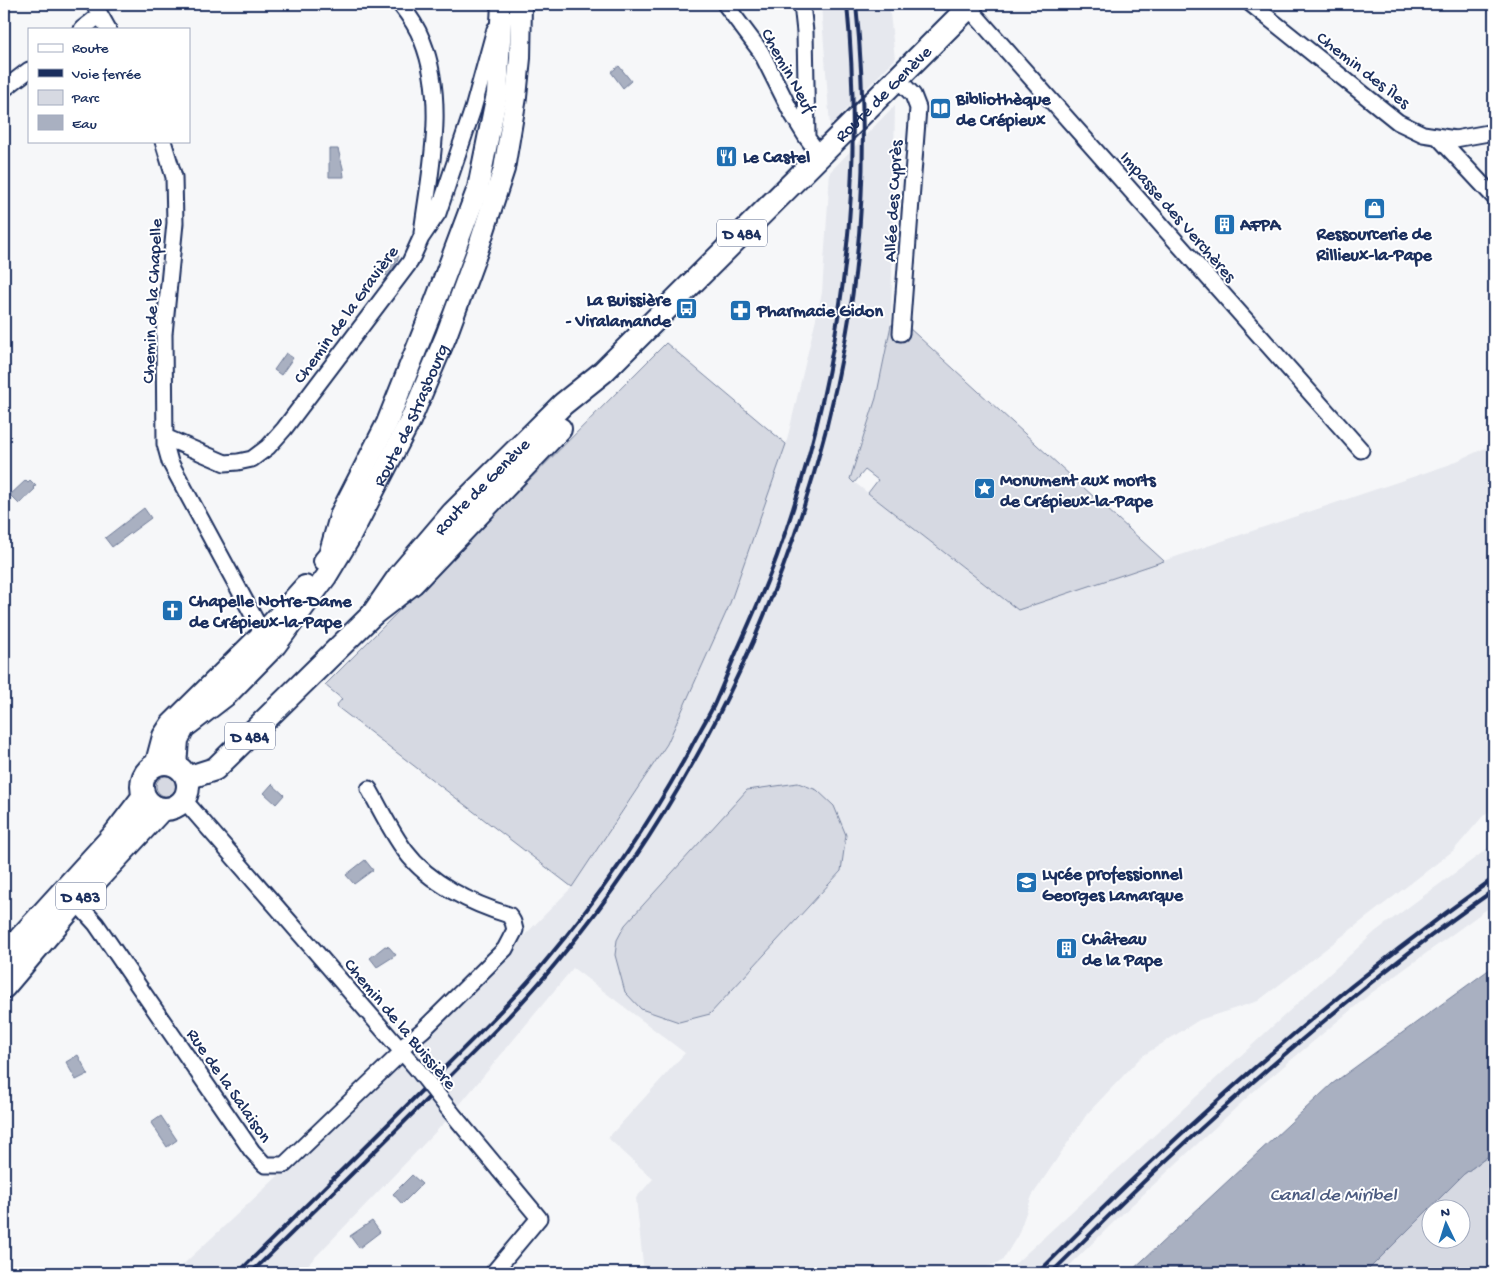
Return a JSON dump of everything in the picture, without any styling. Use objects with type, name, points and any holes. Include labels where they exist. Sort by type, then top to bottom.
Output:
[{"type":"main road","name":"Route de Strasbourg","points":[[270,639],[302,590],[329,554],[341,514],[386,423],[436,300],[478,188],[497,94],[502,4]]},
{"type":"main road","name":"Route de Strasbourg","points":[[175,777],[162,736],[171,724],[270,639],[326,577],[349,539],[410,421],[446,336],[478,249],[504,170],[516,97],[520,58],[521,4]]},
{"type":"main road","name":"Route de Genève","points":[[4,987],[76,902],[153,802],[174,807],[175,777],[215,769],[373,614],[413,583],[573,415],[603,372],[813,147],[897,78],[970,6]]},
{"type":"main road","points":[[153,802],[142,789],[145,775],[175,777]]},
{"type":"main road","name":"D 483","points":[[4,956],[114,835],[153,802]]},
{"type":"street","points":[[400,4],[422,38],[434,90],[436,130],[421,238]]},
{"type":"street","name":"Chemin de la Gravière","points":[[165,437],[225,463],[252,459],[268,448],[284,428],[410,262],[421,238],[438,212],[473,109],[502,4]]},
{"type":"street","name":"Chemin Neuf","points":[[725,4],[761,52],[813,147]]},
{"type":"street","points":[[802,4],[813,147]]},
{"type":"street","name":"Chemin des Îles","points":[[1251,4],[1398,122],[1423,134],[1455,139],[1494,132]]},
{"type":"street","name":"Impasse des Verchères","points":[[970,6],[1361,450]]},
{"type":"street","points":[[83,28],[97,9],[107,28]]},
{"type":"street","points":[[4,89],[28,71]]},
{"type":"street","name":"Allée des Cyprès","points":[[897,78],[913,95],[918,108],[901,334]]},
{"type":"street","points":[[1438,136],[1494,198]]},
{"type":"street","name":"Chemin de la Chapelle","points":[[163,142],[174,177],[175,223],[164,334],[165,444],[170,462],[270,639]]},
{"type":"street","name":"Chemin de la Buissière","points":[[175,777],[539,1218],[493,1273]]},
{"type":"street","points":[[369,789],[394,834],[414,860],[434,879],[478,905],[509,914],[515,930],[505,949],[401,1050]]},
{"type":"street","name":"Rue de la Salaison","points":[[76,902],[96,924],[252,1151],[265,1165],[284,1165],[401,1050]]},
{"type":"shaded area","points":[[821,4],[889,4],[895,59],[830,126]]},
{"type":"shaded area","name":"Lycée professionnel Georges Lamarque","points":[[895,105],[891,325],[876,398],[850,479],[1018,610],[1448,465],[1494,444],[1494,807],[1483,816],[1454,850],[1258,1001],[1199,1020],[1141,1057],[1087,1114],[1032,1196],[1018,1235],[1002,1261],[973,1273],[644,1273],[636,1198],[653,1179],[608,1138],[685,1053],[573,968],[446,1121],[300,1273],[174,1273],[397,1065],[572,887],[667,744],[729,606],[786,444],[822,293],[830,172]]},
{"type":"shaded area","points":[[1494,844],[1494,904],[1370,994],[1253,1092],[1062,1273],[1005,1273],[1376,931]]},
{"type":"green space","points":[[891,325],[908,327],[1164,561],[1018,610],[868,493],[878,480],[865,470],[854,483],[850,479],[876,398]]},
{"type":"green space","points":[[666,343],[786,444],[729,606],[667,744],[572,887],[336,706],[342,699],[325,685]]},
{"type":"green space","points":[[166,776],[173,779],[176,786],[173,793],[166,796],[159,793],[156,786],[159,779]]},
{"type":"green space","points":[[798,783],[817,790],[834,806],[846,835],[841,871],[710,1014],[679,1022],[641,1009],[625,992],[615,955],[617,940],[625,925],[747,790]]},
{"type":"green space","points":[[1494,1152],[1494,1273],[1365,1273],[1420,1218],[1420,1250],[1470,1250],[1470,1200],[1438,1200],[1464,1174]]},
{"type":"water","points":[[619,66],[631,81],[623,88],[611,72]]},
{"type":"water","points":[[329,149],[338,149],[344,177],[329,177]]},
{"type":"water","points":[[388,252],[399,256],[390,277],[379,272]]},
{"type":"water","points":[[286,353],[293,358],[281,375],[274,370]]},
{"type":"water","points":[[26,480],[28,482],[30,480],[36,486],[19,504],[10,495]]},
{"type":"water","points":[[144,508],[151,518],[112,547],[105,538]]},
{"type":"water","points":[[272,784],[284,795],[276,804],[264,793]]},
{"type":"water","points":[[365,860],[373,870],[354,884],[346,875]]},
{"type":"water","points":[[385,946],[389,947],[396,955],[377,967],[370,958]]},
{"type":"water","name":"Canal de Miribel","points":[[1494,966],[1494,1152],[1464,1174],[1438,1200],[1420,1200],[1420,1218],[1365,1273],[1129,1273],[1332,1084]]},
{"type":"water","points":[[78,1055],[88,1074],[76,1080],[66,1062]]},
{"type":"water","points":[[161,1116],[177,1140],[167,1147],[151,1123]]},
{"type":"water","points":[[412,1175],[422,1184],[402,1204],[393,1194]]},
{"type":"water","points":[[372,1221],[380,1232],[359,1248],[350,1236]]},
{"type":"railway","points":[[238,1273],[486,1026],[548,958],[624,858],[674,778],[714,705],[777,556],[799,489],[832,353],[843,284],[850,214],[853,144],[852,74],[847,4]]},
{"type":"railway","points":[[251,1273],[481,1045],[520,1005],[556,963],[609,895],[657,824],[701,749],[740,671],[774,591],[803,509],[827,426],[845,342],[857,258],[862,173],[862,88],[856,4]]},
{"type":"railway","points":[[1038,1273],[1136,1176],[1275,1050],[1405,944],[1494,878]]},
{"type":"railway","points":[[1051,1273],[1156,1170],[1278,1060],[1406,955],[1494,890]]},
{"type":"place","name":"Bibliothèque de Crépieux","points":[[940,108]]},
{"type":"place","name":"Le Castel","points":[[727,156]]},
{"type":"place","name":"Ressourcerie de Rillieux-la-Pape","points":[[1374,208]]},
{"type":"place","name":"AFPA","points":[[1224,224]]},
{"type":"place","name":"La Buissière - Viralamande","points":[[687,309]]},
{"type":"place","name":"Pharmacie Gidon","points":[[741,310]]},
{"type":"place","name":"Monument aux morts de Crépieux-la-Pape","points":[[984,489]]},
{"type":"place","name":"Chapelle Notre-Dame de Crépieux-la-Pape","points":[[173,610]]},
{"type":"place","name":"Lycée professionnel Georges Lamarque","points":[[1026,883]]},
{"type":"place","name":"Château de la Pape","points":[[1066,948]]}]
